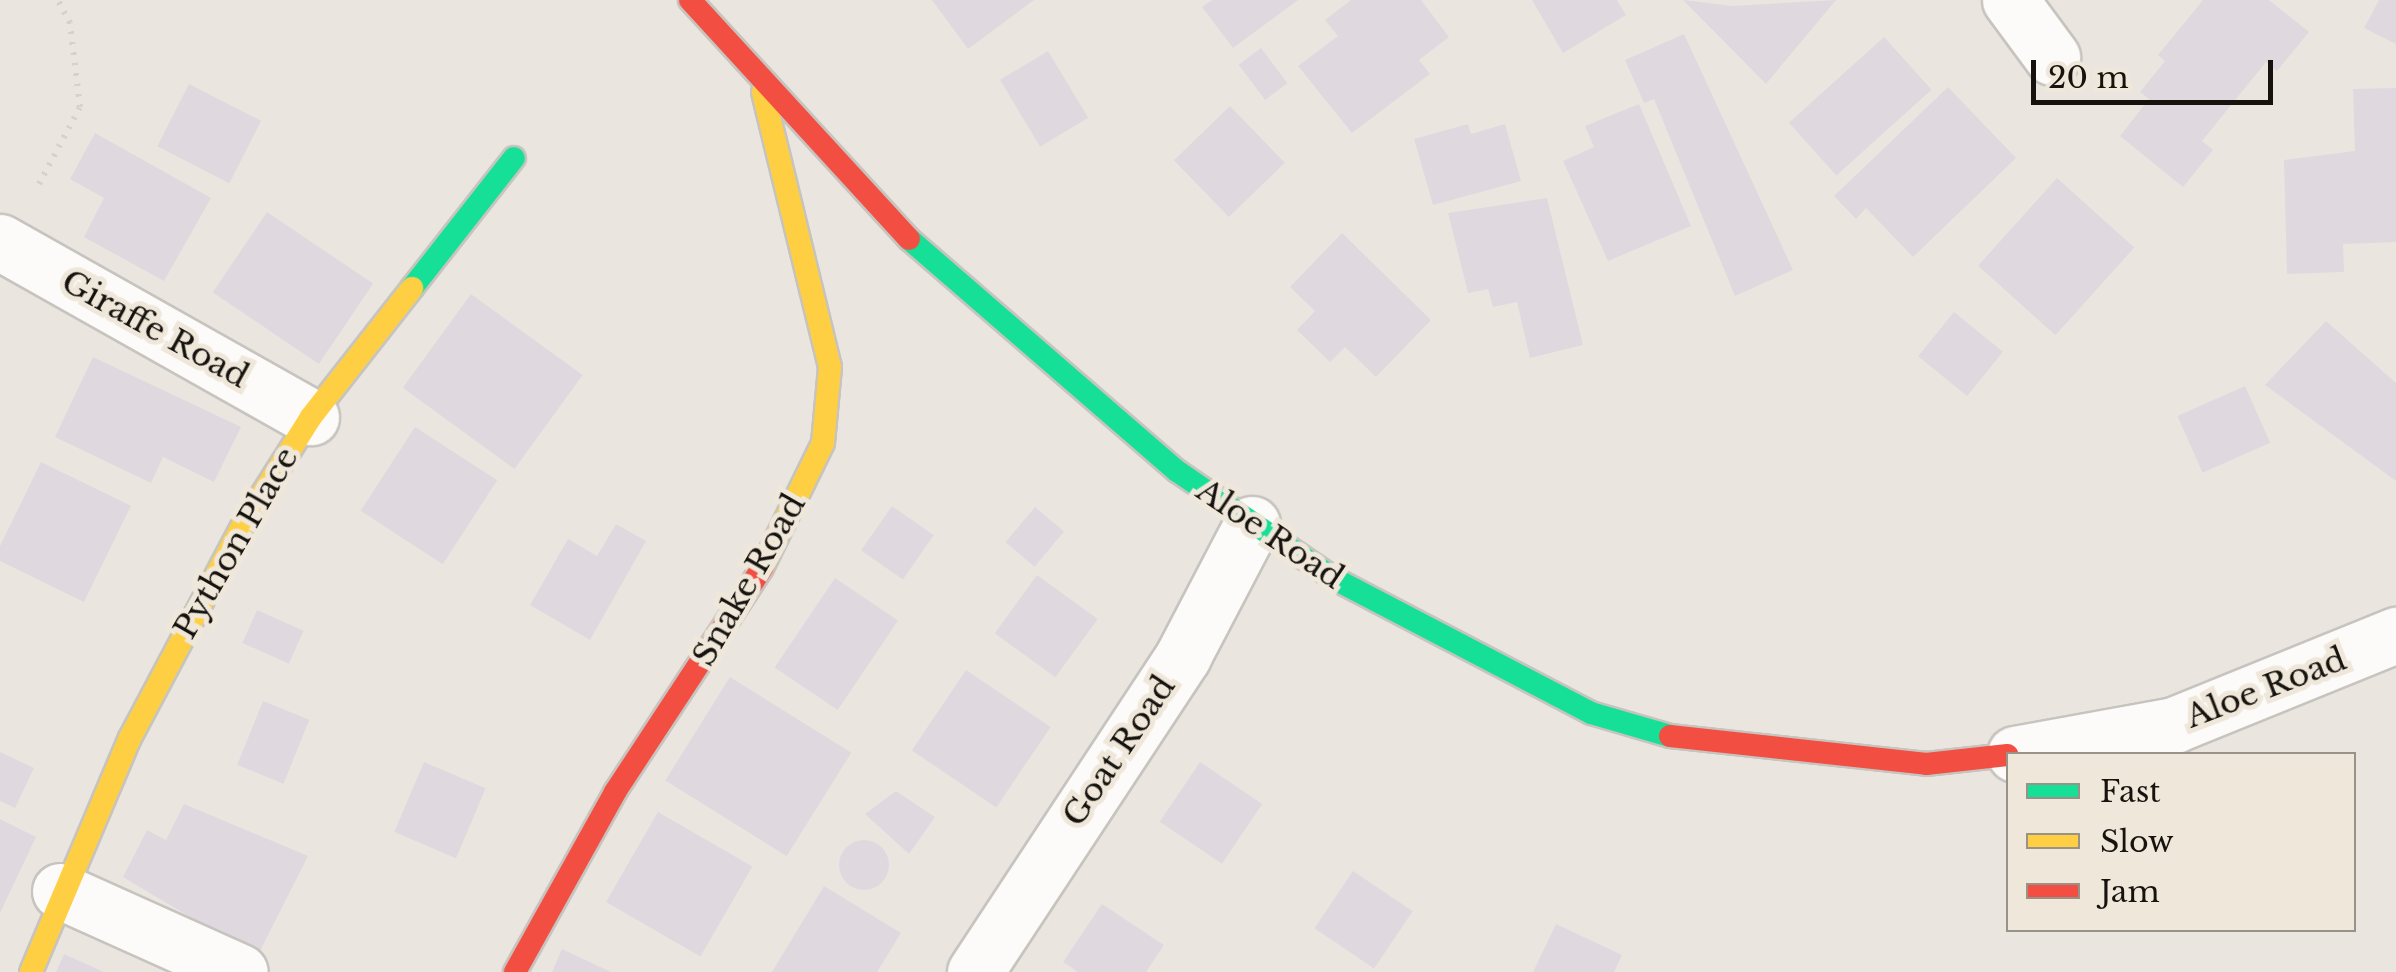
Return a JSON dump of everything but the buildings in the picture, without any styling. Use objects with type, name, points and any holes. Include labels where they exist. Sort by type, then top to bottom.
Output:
[{"type":"street","name":"Aloe Road","points":[[690,0],[763,89],[992,318],[1252,524],[1483,664],[1591,712],[1698,744],[1806,759],[1926,764],[2006,756]]},
{"type":"street","points":[[2010,0],[2052,57]]},
{"type":"street","name":"Snake Road","points":[[516,972],[615,792],[774,549],[823,444],[830,368],[763,89]]},
{"type":"street","name":"Python Place","points":[[31,972],[60,892],[173,651],[310,417],[514,158]]},
{"type":"street","name":"Giraffe Road","points":[[0,242],[310,417]]},
{"type":"street","name":"Goat Road","points":[[974,972],[1183,656],[1252,524]]},
{"type":"street","name":"Aloe Road","points":[[2028,752],[2174,724],[2396,635]]},
{"type":"street","points":[[60,892],[240,972]]},
{"type":"path","points":[[32,193],[80,107],[70,23],[58,0]]},
{"type":"traffic: fast","points":[[412,288],[514,158]]},
{"type":"traffic: fast","points":[[909,239],[1177,471],[1333,578],[1591,713],[1670,736]]},
{"type":"traffic: slow","points":[[762,568],[823,443],[830,367],[763,92]]},
{"type":"traffic: slow","points":[[31,972],[130,738],[244,523],[311,417],[412,288]]},
{"type":"traffic: jam","points":[[690,0],[909,239]]},
{"type":"traffic: jam","points":[[515,972],[615,792],[762,568]]},
{"type":"traffic: jam","points":[[1670,736],[1926,764],[2006,755]]}]
